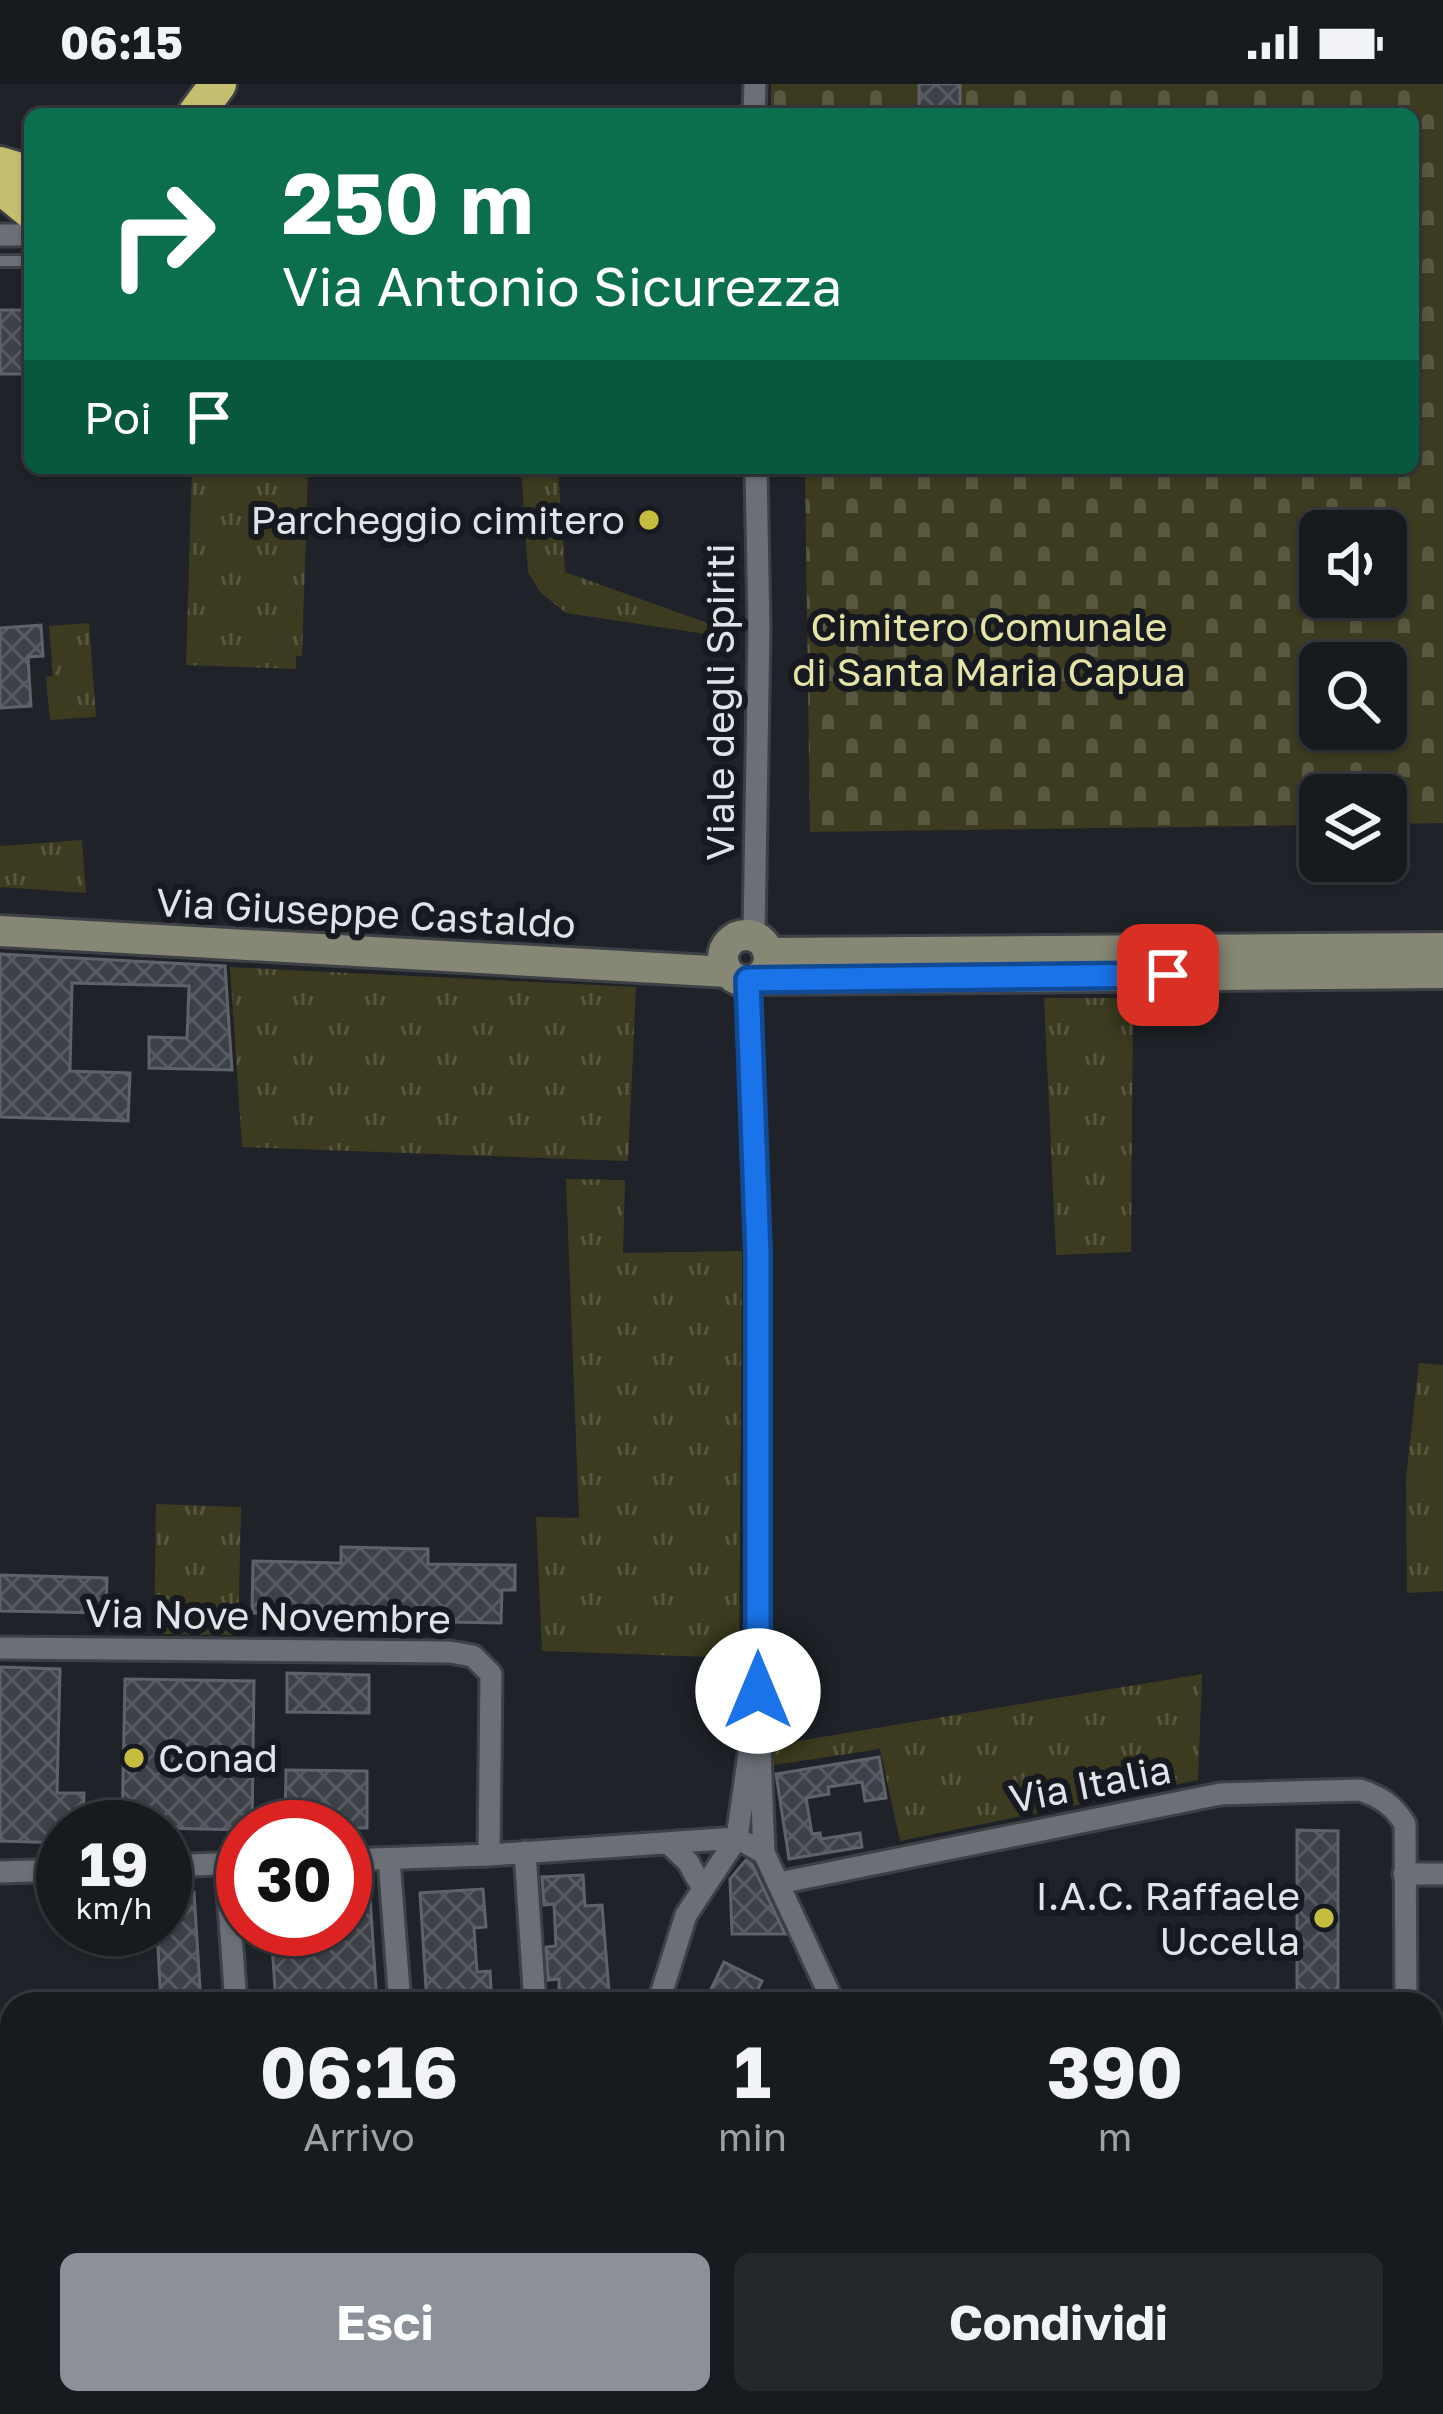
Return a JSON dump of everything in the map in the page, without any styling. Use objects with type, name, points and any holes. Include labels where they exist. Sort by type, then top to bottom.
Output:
[{"type":"highway","points":[[201,108],[222,84]]},
{"type":"street","name":"Viale degli Spiriti","points":[[757,474],[759,629],[746,962],[758,1255],[758,1691]]},
{"type":"street","name":"Via Giuseppe Castaldo","points":[[0,910],[746,962]]},
{"type":"street","name":"Via Giuseppe Castaldo","points":[[0,932],[746,962]]},
{"type":"street","points":[[746,962],[1443,948]]},
{"type":"street","points":[[746,962],[1443,973]]},
{"type":"street","name":"Via Nove Novembre","points":[[0,1648],[450,1652],[473,1656],[490,1674],[489,1855]]},
{"type":"street","points":[[662,1992],[686,1916],[737,1838],[758,1691]]},
{"type":"street","points":[[758,1691],[764,1853],[829,1992]]},
{"type":"street","name":"Via Italia","points":[[779,1883],[1220,1794],[1360,1790],[1379,1796],[1405,1824],[1404,1874]]},
{"type":"street","points":[[372,1859],[737,1838],[764,1853]]},
{"type":"street","points":[[668,1843],[688,1862],[703,1889]]},
{"type":"street","points":[[525,1852],[534,1992]]},
{"type":"street","points":[[389,1858],[399,1992]]},
{"type":"street","points":[[0,1872],[36,1871]]},
{"type":"street","points":[[1406,1992],[1404,1874],[1443,1874]]},
{"type":"street","points":[[235,1956],[236,1992]]},
{"type":"green space","name":"Cimitero Comunale di Santa Maria Capua","points":[[771,84],[1443,84],[1443,823],[1407,824],[1407,774],[1299,774],[1299,825],[810,832],[805,474],[1419,474],[1419,108],[771,108]]},
{"type":"green space","points":[[192,474],[308,474],[302,656],[296,656],[296,669],[186,665]]},
{"type":"green space","points":[[521,474],[558,474],[565,572],[727,630],[727,644],[699,633],[566,613],[540,592],[528,572]]},
{"type":"green space","points":[[89,623],[96,717],[50,720],[49,626]]},
{"type":"green space","points":[[82,840],[86,893],[0,887],[0,846]]},
{"type":"green space","points":[[230,967],[636,987],[628,1161],[242,1147]]},
{"type":"green space","points":[[1044,998],[1133,998],[1131,1252],[1056,1255]]},
{"type":"green space","points":[[566,1179],[625,1180],[623,1253],[742,1251],[739,1658],[542,1651],[536,1517],[579,1518]]},
{"type":"green space","points":[[1419,1363],[1443,1365],[1443,1591],[1407,1593],[1406,1478]]},
{"type":"green space","points":[[156,1504],[241,1507],[238,1635],[154,1634]]},
{"type":"green space","points":[[1202,1674],[1198,1780],[900,1841],[880,1749],[774,1765],[774,1745]]},
{"type":"building","points":[[919,84],[960,84],[960,108],[919,108]]},
{"type":"building","points":[[0,310],[24,310],[24,374],[0,374]]},
{"type":"building","points":[[41,625],[43,656],[28,657],[31,706],[0,708],[0,628]]},
{"type":"building","points":[[0,954],[225,966],[232,1070],[149,1068],[149,1037],[187,1038],[189,986],[72,983],[70,1071],[130,1073],[128,1121],[0,1117]]},
{"type":"building","points":[[341,1547],[428,1549],[428,1564],[515,1565],[515,1590],[502,1590],[501,1623],[252,1613],[253,1561],[341,1563]]},
{"type":"building","points":[[0,1575],[107,1578],[106,1613],[0,1611]]},
{"type":"building","points":[[0,1667],[60,1669],[57,1793],[84,1793],[84,1800],[36,1800],[36,1842],[0,1841]]},
{"type":"building","points":[[287,1673],[369,1675],[369,1713],[287,1712]]},
{"type":"building","points":[[125,1679],[254,1681],[252,1800],[216,1800],[216,1829],[192,1829],[192,1800],[123,1800]]},
{"type":"building","points":[[879,1757],[886,1798],[865,1801],[862,1782],[828,1787],[829,1794],[806,1798],[812,1834],[820,1833],[821,1839],[860,1833],[862,1847],[789,1859],[776,1774]]},
{"type":"building","points":[[286,1770],[367,1771],[367,1800],[285,1800]]},
{"type":"building","points":[[1297,1830],[1338,1831],[1338,1992],[1297,1992]]},
{"type":"building","points":[[746,1860],[785,1934],[732,1934],[730,1879]]},
{"type":"building","points":[[583,1875],[585,1906],[602,1905],[609,1992],[559,1992],[559,1979],[548,1980],[546,1947],[556,1946],[554,1904],[544,1905],[542,1877]]},
{"type":"building","points":[[483,1889],[486,1927],[474,1928],[477,1972],[490,1971],[491,1992],[426,1992],[420,1893]]},
{"type":"building","points":[[194,1892],[200,1992],[160,1992],[158,1956],[192,1956]]},
{"type":"building","points":[[372,1927],[376,1992],[275,1992],[273,1956],[372,1956]]},
{"type":"building","points":[[724,1962],[762,1981],[756,1992],[710,1992]]},
{"type":"place","name":"Parcheggio cimitero","points":[[649,520]]},
{"type":"place","name":"Conad","points":[[134,1758]]},
{"type":"place","name":"I.A.C. Raffaele Uccella","points":[[1324,1918]]},
{"type":"route","points":[[758,1691],[758,1255],[748,980],[1168,975]]}]
